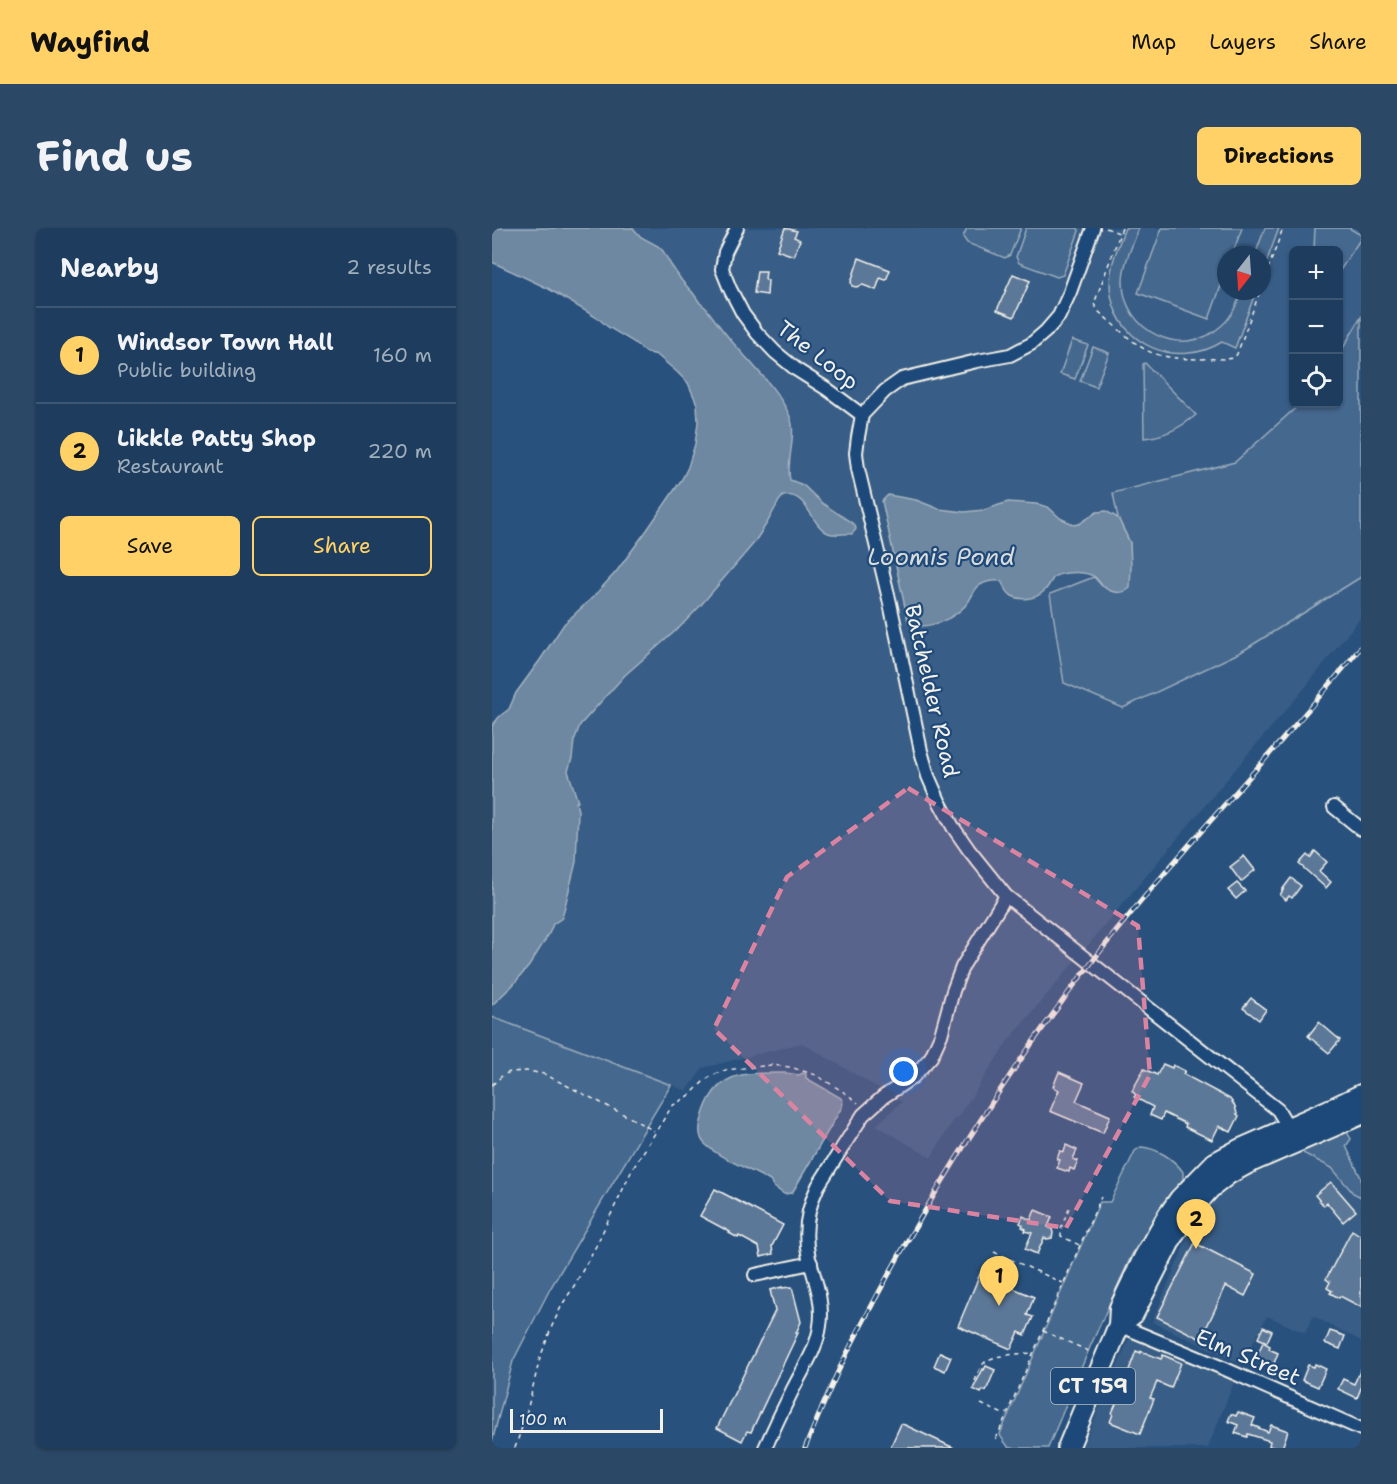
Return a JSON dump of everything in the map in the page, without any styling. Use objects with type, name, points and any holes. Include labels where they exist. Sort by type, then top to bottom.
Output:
[{"type":"main road","name":"CT 159","points":[[1068,1448],[1119,1325],[1133,1314],[1158,1262],[1175,1219],[1204,1183],[1264,1156],[1291,1136],[1361,1095]]},
{"type":"main road","name":"CT 159","points":[[1291,1136],[1361,1114]]},
{"type":"street","name":"The Loop","points":[[737,228],[724,252],[722,269],[743,314],[775,352],[862,415]]},
{"type":"street","points":[[862,415],[885,391],[902,379],[1010,355],[1030,344],[1059,316],[1093,228]]},
{"type":"street","name":"Batchelder Road","points":[[862,415],[857,445],[858,470],[892,613],[921,751],[928,776],[952,827],[1006,896],[1278,1110],[1291,1136]]},
{"type":"street","points":[[1334,807],[1361,829]]},
{"type":"street","points":[[765,1448],[809,1359],[819,1333],[820,1306],[806,1234],[813,1197],[868,1111],[883,1097],[913,1077],[931,1057],[941,1035],[962,967],[1006,896]]},
{"type":"street","points":[[755,1275],[811,1263]]},
{"type":"street","name":"Elm Street","points":[[1119,1325],[1361,1429]]},
{"type":"path","points":[[1106,228],[1120,233]]},
{"type":"path","points":[[1122,228],[1094,304],[1098,311],[1147,350],[1168,357],[1234,358],[1257,300]]},
{"type":"path","points":[[1271,261],[1283,228]]},
{"type":"path","points":[[515,1448],[540,1358],[552,1326],[596,1246],[632,1170],[672,1106],[690,1095],[705,1080],[726,1070],[771,1065],[790,1067],[816,1075],[847,1094],[868,1111]]},
{"type":"path","points":[[492,1085],[510,1072],[528,1071],[543,1074],[655,1132]]},
{"type":"path","points":[[996,1439],[1101,1197]]},
{"type":"path","points":[[1069,1208],[1061,1228],[1061,1236],[1080,1245]]},
{"type":"path","points":[[994,1252],[1064,1283]]},
{"type":"path","points":[[1042,1331],[1091,1352]]},
{"type":"path","points":[[975,1381],[984,1363],[989,1359],[1033,1353]]},
{"type":"path","points":[[981,1404],[1006,1415]]},
{"type":"highlighted area","points":[[908,788],[1138,926],[1150,1075],[1066,1228],[890,1201],[714,1029],[787,877]]},
{"type":"shaded area","points":[[633,228],[1361,228],[1361,617],[1300,694],[1008,1041],[957,1119],[955,1118],[931,1158],[876,1125],[902,1102],[802,1043],[703,1068],[687,1091],[492,1017],[492,1005],[529,966],[553,924],[562,918],[576,862],[578,811],[576,802],[578,801],[568,771],[580,725],[625,675],[680,627],[701,605],[754,543],[783,496],[802,501],[820,527],[829,533],[852,534],[855,525],[822,503],[803,485],[790,480],[792,424],[781,401],[758,370],[682,281],[663,251],[641,237]]},
{"type":"shaded area","points":[[967,228],[1021,228],[1010,255],[1005,258],[967,243],[963,237]]},
{"type":"shaded area","points":[[1026,228],[1078,228],[1079,231],[1063,275],[1057,277],[1019,263],[1016,257]]},
{"type":"shaded area","points":[[1125,228],[1139,228],[1125,268],[1123,281],[1125,299],[1133,314],[1144,326],[1157,335],[1173,340],[1190,341],[1206,336],[1228,319],[1238,300],[1253,300],[1235,348],[1222,342],[1205,350],[1170,353],[1138,340],[1126,328],[1117,313],[1111,295],[1110,277]]},
{"type":"shaded area","points":[[1162,228],[1242,228],[1235,246],[1217,246],[1217,297],[1209,319],[1138,293]]},
{"type":"shaded area","points":[[1265,228],[1279,228],[1271,250],[1271,246],[1258,246]]},
{"type":"shaded area","points":[[1315,228],[1349,228],[1361,235],[1343,266],[1343,246],[1314,246]]},
{"type":"shaded area","points":[[1361,317],[1361,577],[1241,652],[1123,708],[1064,683],[1050,594],[1094,577],[1102,586],[1130,571],[1130,543],[1118,518],[1113,493],[1235,462],[1296,408],[1343,408],[1343,348]]},
{"type":"shaded area","points":[[1072,340],[1088,345],[1075,379],[1060,374]]},
{"type":"shaded area","points":[[1093,347],[1109,353],[1096,387],[1080,381]]},
{"type":"shaded area","points":[[1145,363],[1196,415],[1172,431],[1144,438],[1143,364]]},
{"type":"shaded area","points":[[492,1017],[671,1085],[550,1289],[513,1361],[492,1442]]},
{"type":"shaded area","points":[[1347,1132],[1351,1139],[1346,1146],[1361,1178],[1361,1197],[1353,1193],[1332,1168],[1303,1153],[1302,1150]]},
{"type":"shaded area","points":[[1141,1147],[1159,1152],[1170,1159],[1183,1172],[1183,1179],[1133,1252],[1048,1448],[1009,1448],[1000,1434],[1098,1206],[1100,1202],[1110,1202],[1135,1151]]},
{"type":"shaded area","points":[[1303,1153],[1332,1168],[1353,1193],[1361,1197],[1361,1341],[1313,1316],[1305,1333],[1267,1316],[1242,1364],[1152,1322],[1196,1218],[1220,1194],[1244,1177]]},
{"type":"shaded area","points":[[1134,1338],[1234,1382],[1208,1448],[1082,1448],[1129,1339]]},
{"type":"water","points":[[492,228],[633,228],[641,237],[658,246],[682,281],[784,404],[793,431],[790,480],[803,485],[822,503],[855,525],[856,529],[852,534],[828,533],[817,523],[803,503],[791,496],[783,496],[754,543],[701,605],[680,627],[625,675],[580,725],[568,771],[578,802],[576,802],[578,811],[576,862],[562,918],[553,924],[529,966],[492,1005],[492,726],[509,709],[516,693],[564,624],[616,572],[682,479],[695,444],[698,422],[697,404],[688,383],[657,355],[646,352],[599,319],[549,289],[492,262]]},
{"type":"water","name":"Loomis Pond","points":[[888,495],[916,500],[939,509],[964,512],[984,510],[1008,502],[1036,504],[1048,507],[1060,518],[1074,525],[1097,512],[1106,511],[1118,518],[1130,543],[1130,588],[1123,592],[1115,592],[1104,587],[1092,575],[1067,573],[1055,576],[1040,594],[1024,599],[1010,595],[1001,581],[992,581],[978,586],[965,606],[948,619],[927,626],[913,625],[908,621],[882,501]]},
{"type":"water","points":[[806,1074],[806,1078],[841,1098],[843,1102],[792,1193],[784,1194],[770,1181],[712,1150],[703,1141],[700,1128],[708,1102],[723,1083],[744,1075]]},
{"type":"building","points":[[785,228],[797,231],[794,237],[800,240],[794,256],[777,250]]},
{"type":"building","points":[[859,258],[890,270],[886,280],[880,278],[876,290],[863,285],[852,286],[851,282]]},
{"type":"building","points":[[757,271],[766,271],[767,295],[754,293]]},
{"type":"building","points":[[1013,274],[1030,281],[1014,317],[997,310]]},
{"type":"building","points":[[1315,851],[1327,862],[1319,871],[1331,882],[1326,888],[1299,864],[1307,855],[1310,858]]},
{"type":"building","points":[[1244,856],[1255,870],[1241,882],[1230,867]]},
{"type":"building","points":[[1291,878],[1301,886],[1292,898],[1289,896],[1286,900],[1280,895]]},
{"type":"building","points":[[1237,883],[1245,891],[1236,899],[1228,890]]},
{"type":"building","points":[[1251,998],[1266,1010],[1259,1020],[1243,1008]]},
{"type":"building","points":[[1319,1022],[1340,1040],[1329,1053],[1308,1036]]},
{"type":"building","points":[[1163,1064],[1172,1068],[1173,1065],[1185,1071],[1183,1074],[1230,1099],[1239,1116],[1231,1132],[1219,1126],[1212,1140],[1185,1127],[1186,1124],[1164,1113],[1161,1120],[1150,1115],[1153,1107],[1134,1097],[1136,1095],[1132,1091],[1144,1069],[1157,1075]]},
{"type":"building","points":[[1059,1072],[1084,1083],[1076,1101],[1110,1116],[1103,1133],[1050,1111],[1059,1090],[1053,1087]]},
{"type":"building","points":[[1066,1145],[1077,1150],[1073,1159],[1078,1161],[1074,1170],[1070,1168],[1069,1172],[1057,1168],[1060,1151],[1064,1152]]},
{"type":"building","points":[[1331,1182],[1356,1211],[1343,1222],[1327,1203],[1324,1206],[1315,1195]]},
{"type":"building","points":[[715,1189],[783,1225],[772,1246],[773,1254],[761,1257],[759,1247],[739,1236],[738,1238],[700,1216]]},
{"type":"building","points":[[1035,1210],[1052,1217],[1048,1227],[1053,1233],[1052,1238],[1044,1238],[1037,1254],[1025,1249],[1032,1233],[1025,1231],[1026,1229],[1020,1223],[1023,1216],[1031,1220]]},
{"type":"building","points":[[1352,1230],[1361,1236],[1361,1307],[1330,1293],[1332,1291],[1327,1288],[1330,1282],[1326,1279]]},
{"type":"building","points":[[1195,1243],[1256,1274],[1245,1296],[1226,1286],[1201,1339],[1157,1317]]},
{"type":"building","points":[[980,1274],[1034,1297],[1027,1315],[1033,1317],[1025,1335],[1019,1332],[1011,1349],[958,1326]]},
{"type":"building","points":[[792,1287],[801,1322],[796,1333],[798,1333],[751,1432],[747,1431],[742,1441],[717,1428],[775,1311],[770,1290]]},
{"type":"building","points":[[1263,1327],[1272,1331],[1267,1342],[1258,1338]]},
{"type":"building","points":[[1330,1331],[1345,1336],[1340,1349],[1325,1343]]},
{"type":"building","points":[[1263,1342],[1270,1346],[1269,1349],[1278,1353],[1273,1366],[1257,1360]]},
{"type":"building","points":[[1136,1351],[1161,1359],[1163,1355],[1181,1363],[1171,1388],[1157,1382],[1150,1398],[1154,1399],[1140,1434],[1110,1422]]},
{"type":"building","points":[[940,1352],[951,1357],[945,1371],[934,1366]]},
{"type":"building","points":[[1315,1364],[1326,1369],[1318,1387],[1302,1380],[1308,1365],[1314,1367]]},
{"type":"building","points":[[986,1366],[995,1370],[986,1391],[983,1390],[981,1393],[973,1389]]},
{"type":"building","points":[[1361,1369],[1361,1388],[1357,1398],[1338,1389],[1343,1379],[1354,1384]]},
{"type":"building","points":[[1238,1412],[1255,1418],[1252,1425],[1268,1432],[1271,1425],[1288,1431],[1282,1448],[1269,1446],[1270,1441],[1248,1434],[1247,1437],[1235,1433],[1238,1425],[1228,1421],[1231,1414],[1236,1416]]},
{"type":"building","points":[[901,1424],[905,1425],[954,1448],[890,1448]]},
{"type":"railway","points":[[805,1448],[844,1359],[887,1277],[949,1171],[1019,1062],[1069,992],[1127,918],[1361,647]]},
{"type":"place","name":"Likkle Patty Shop","points":[[1196,1249]]},
{"type":"place","name":"Windsor Town Hall","points":[[999,1306]]}]
